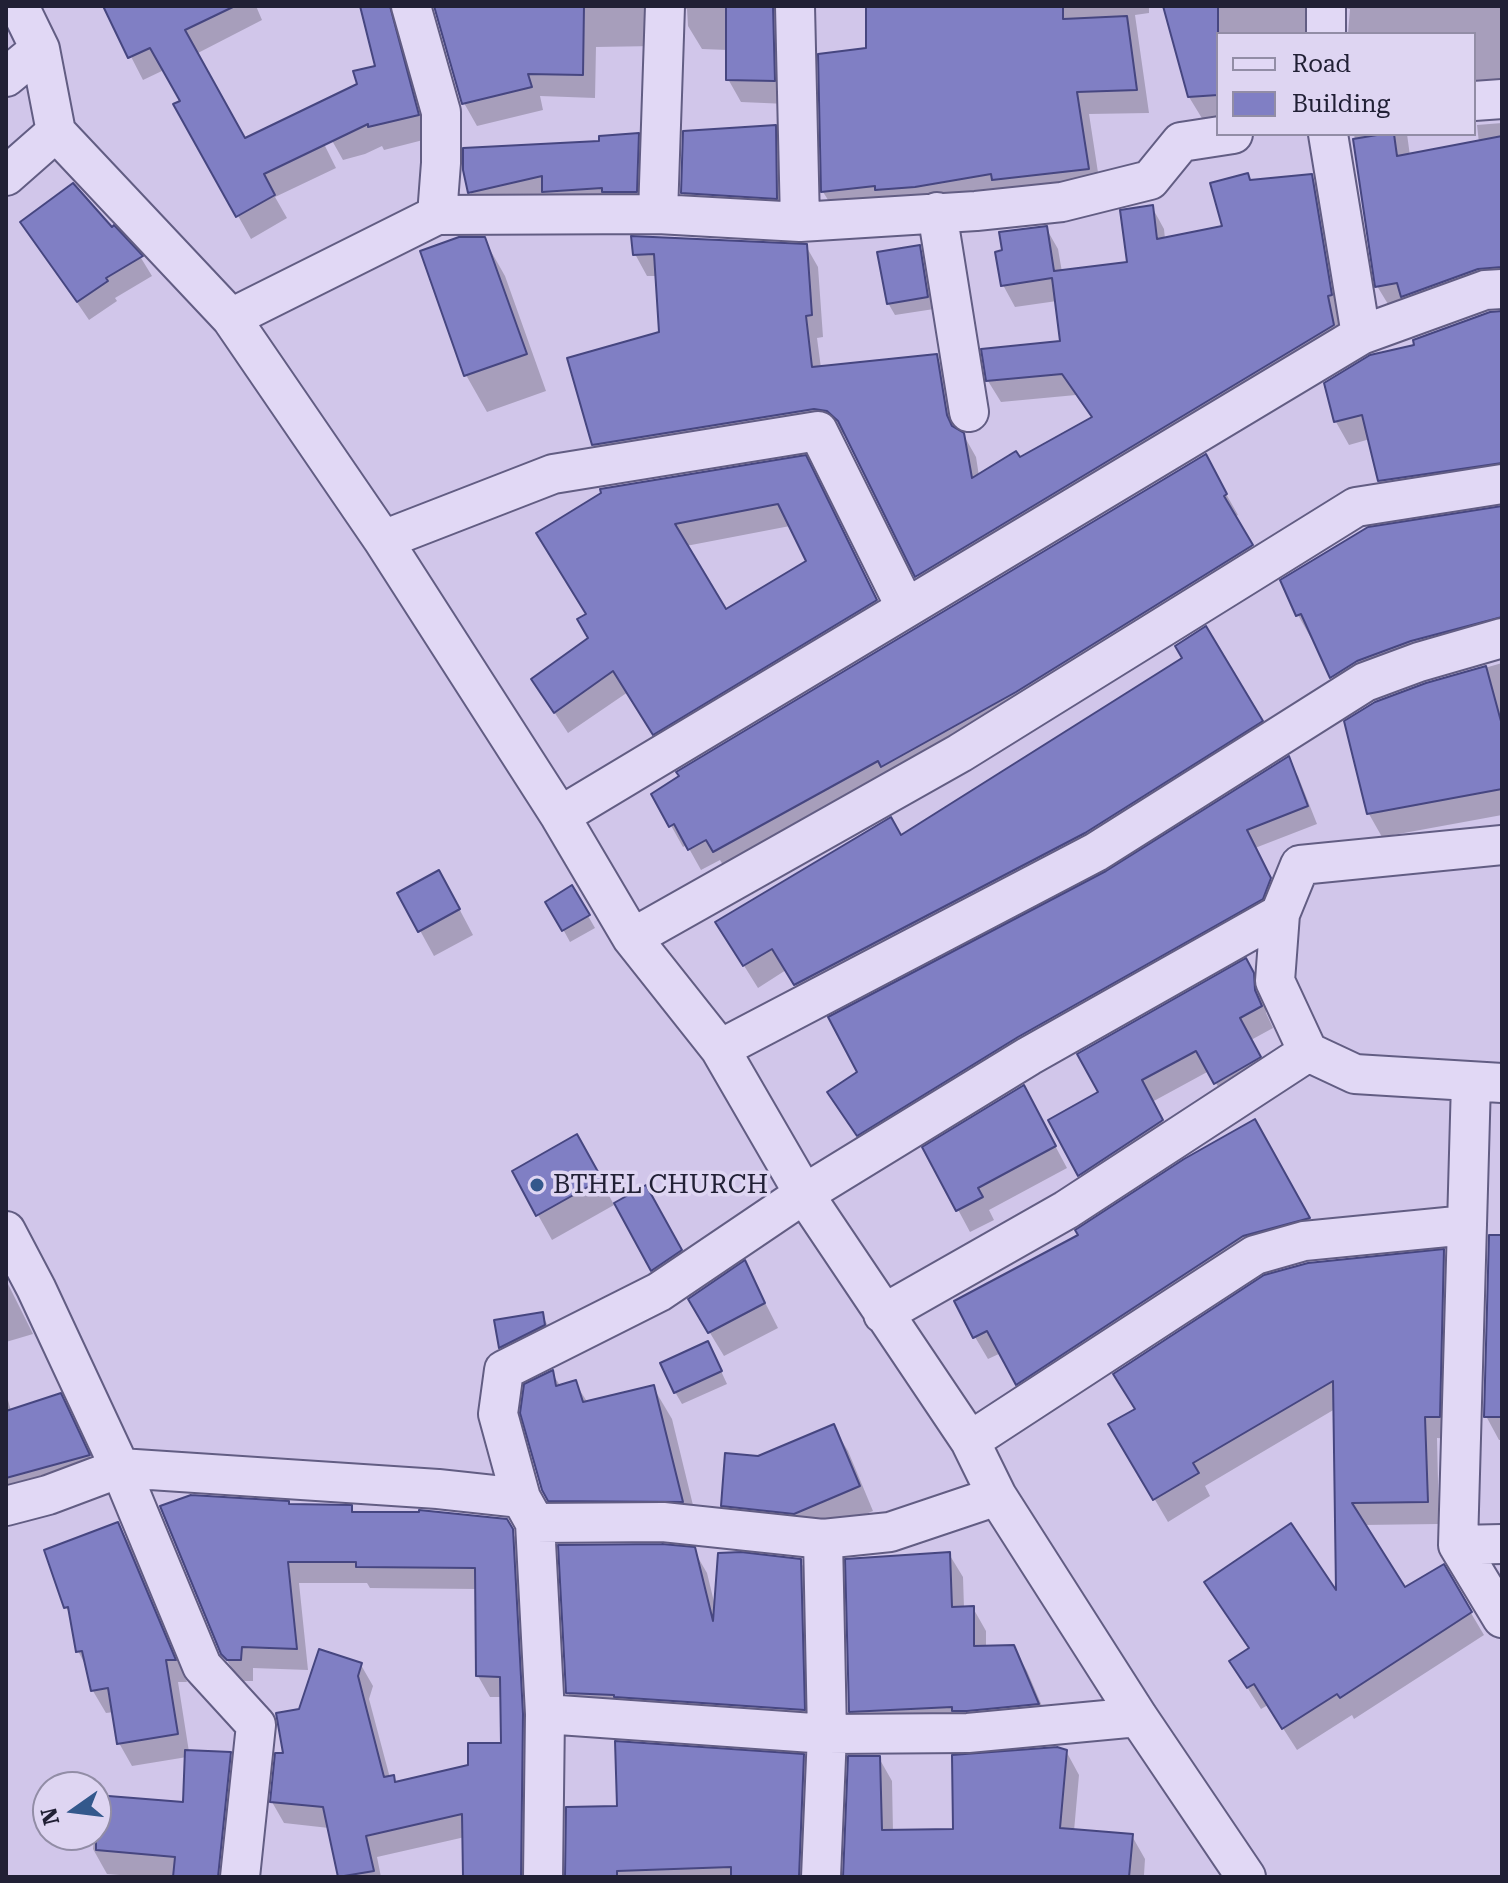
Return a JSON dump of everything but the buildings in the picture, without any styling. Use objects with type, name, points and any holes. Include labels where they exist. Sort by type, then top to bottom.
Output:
[{"type":"street","points":[[19,6],[40,49],[56,132],[231,318],[383,540],[560,816],[632,938],[720,1049],[804,1194],[970,1441],[997,1496],[1138,1717],[1246,1877]]},
{"type":"street","points":[[411,6],[441,112],[437,215]]},
{"type":"street","points":[[658,214],[665,6]]},
{"type":"street","points":[[795,6],[800,222]]},
{"type":"street","points":[[1326,6],[1326,32]]},
{"type":"street","points":[[6,77],[40,49]]},
{"type":"street","points":[[1476,101],[1502,99]]},
{"type":"street","points":[[6,176],[56,132]]},
{"type":"street","points":[[231,318],[437,215],[658,214],[800,222],[1062,202],[1150,180],[1181,142],[1220,136]]},
{"type":"street","points":[[1328,136],[1361,335]]},
{"type":"street","points":[[937,212],[969,412]]},
{"type":"street","points":[[560,816],[1361,335],[1485,290],[1502,289]]},
{"type":"street","points":[[383,540],[553,474],[818,431],[906,608]]},
{"type":"street","points":[[632,938],[960,753],[1356,507],[1502,484]]},
{"type":"street","points":[[720,1049],[1096,852],[1365,682],[1419,662],[1502,638]]},
{"type":"street","points":[[1502,845],[1300,865],[1280,914],[1275,981],[1308,1052],[1355,1074],[1486,1083],[1467,1225],[1458,1545],[1502,1618]]},
{"type":"street","points":[[543,1877],[545,1714],[528,1511],[498,1414],[504,1370],[659,1292],[804,1194],[1029,1056],[1280,914]]},
{"type":"street","points":[[883,1314],[1066,1210],[1308,1052]]},
{"type":"street","points":[[970,1441],[1255,1255],[1304,1241],[1467,1225]]},
{"type":"street","points":[[6,1231],[120,1468],[202,1666],[256,1725],[240,1877]]},
{"type":"street","points":[[6,1506],[48,1495],[120,1468],[438,1489],[528,1511],[823,1539],[890,1532],[997,1496]]},
{"type":"street","points":[[821,1877],[827,1734],[823,1539]]},
{"type":"street","points":[[1458,1545],[1502,1544]]},
{"type":"street","points":[[545,1714],[827,1734],[968,1733],[1138,1717]]},
{"type":"place","name":"BTHEL CHURCH","points":[[537,1185]]}]
